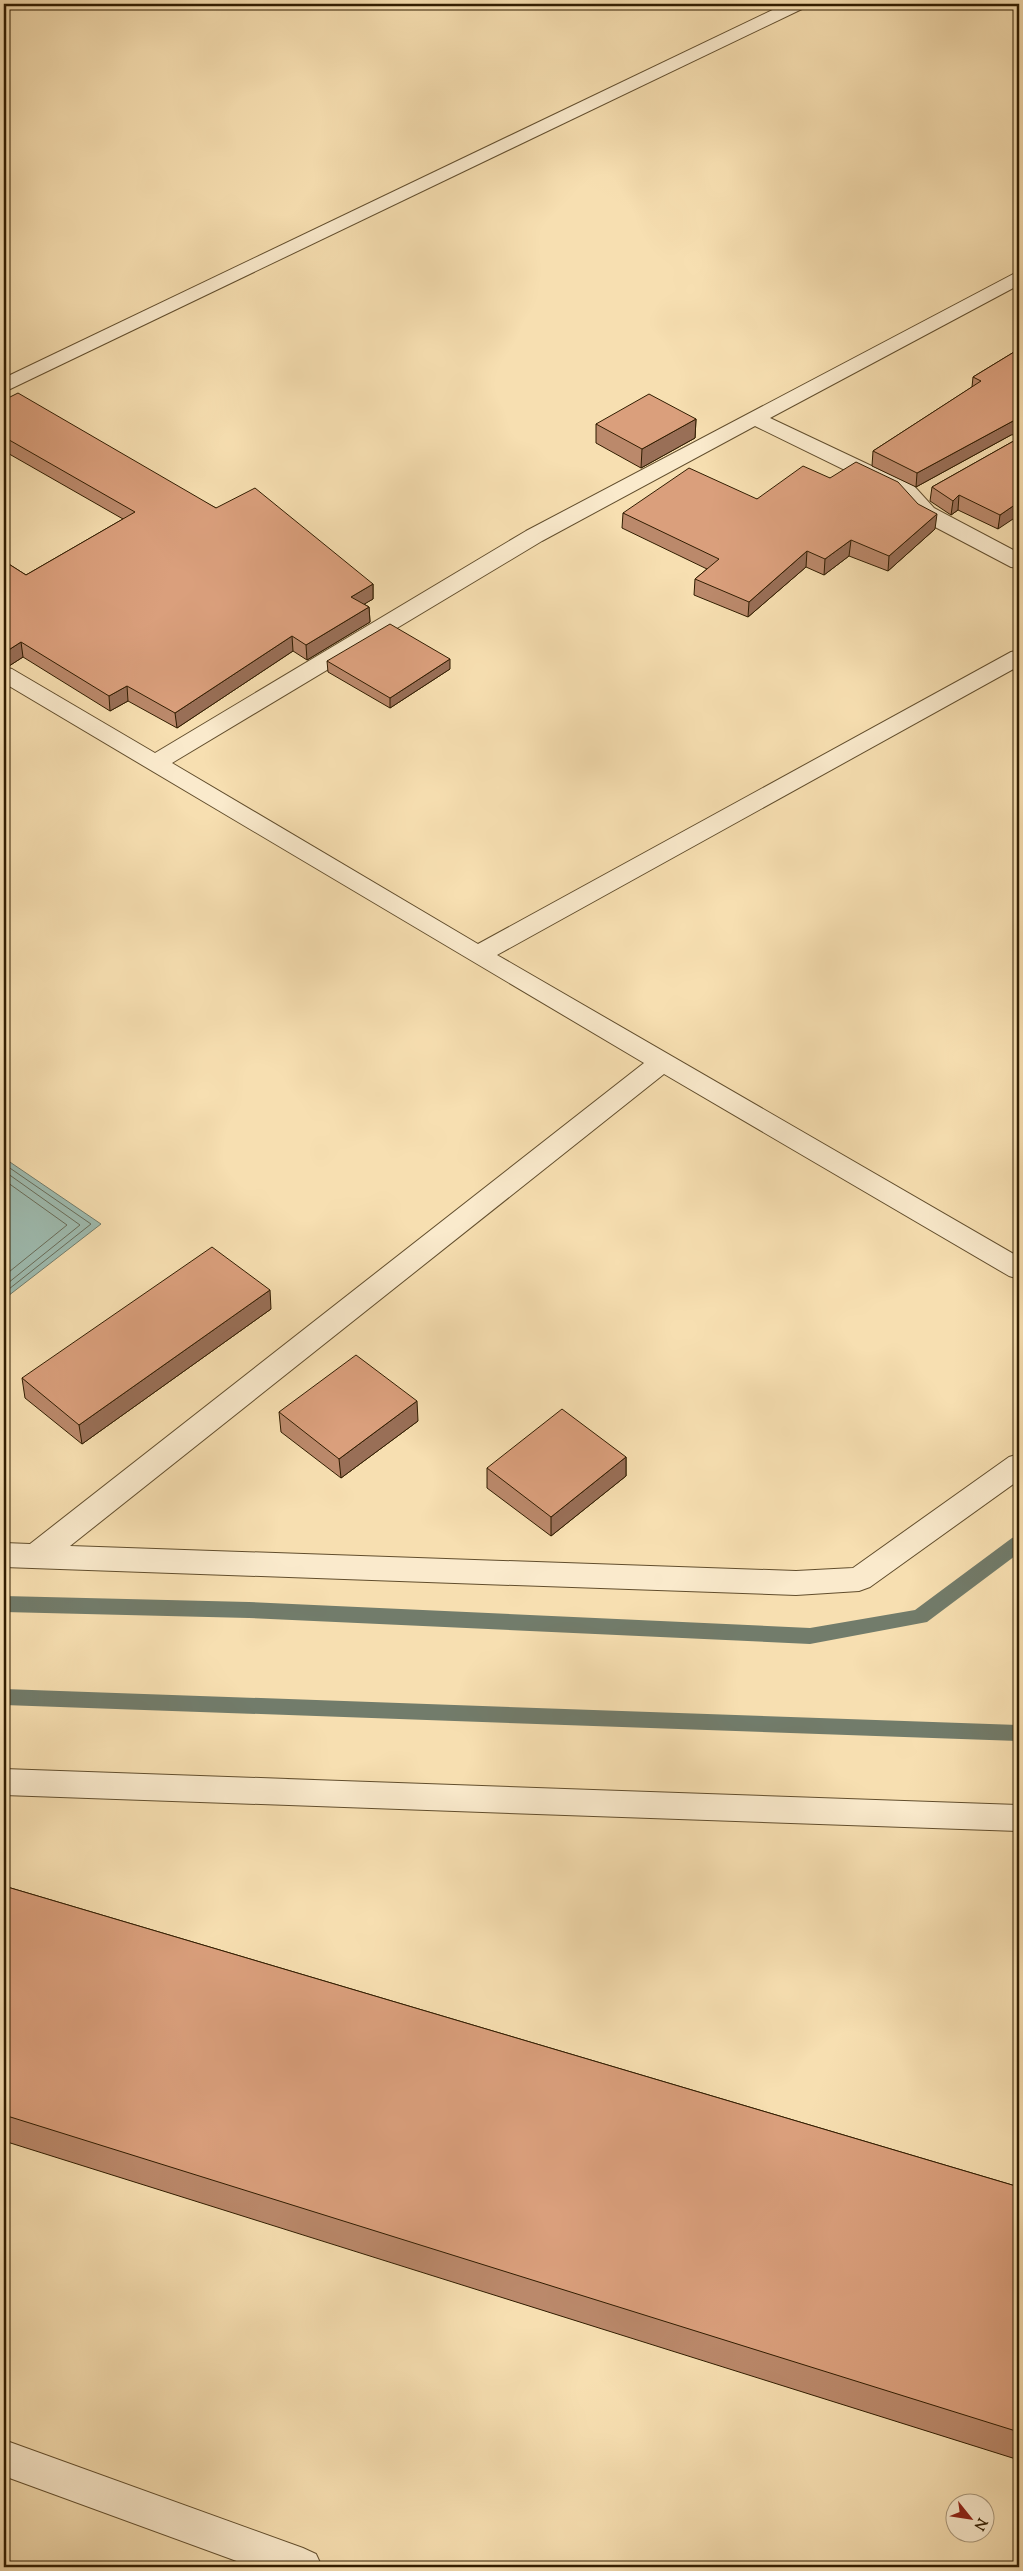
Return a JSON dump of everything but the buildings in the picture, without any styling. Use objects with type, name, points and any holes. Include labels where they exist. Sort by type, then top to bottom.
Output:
[{"type":"street","points":[[4,386],[798,4]]},
{"type":"street","points":[[155,763],[534,536],[1019,277]]},
{"type":"street","points":[[754,418],[906,491],[922,495],[926,513],[1019,562]]},
{"type":"street","points":[[478,955],[1019,657]]},
{"type":"street","points":[[4,674],[478,955],[1019,1268]]},
{"type":"street","points":[[4,698],[23,685]]},
{"type":"street","points":[[36,1556],[662,1062]]},
{"type":"street","points":[[4,1555],[796,1583],[859,1579],[1019,1465]]},
{"type":"street","points":[[4,1782],[1019,1818]]},
{"type":"street","points":[[4,2458],[303,2567]]},
{"type":"water","points":[[4,1158],[101,1224],[8,1296],[4,1293]]},
{"type":"waterway","points":[[4,1604],[249,1610],[810,1636],[920,1617],[1019,1543]]},
{"type":"waterway","points":[[4,1697],[1019,1733]]}]
